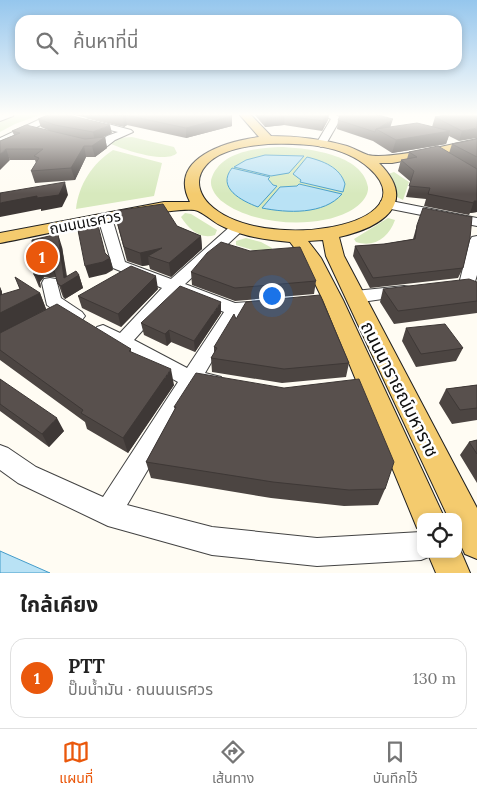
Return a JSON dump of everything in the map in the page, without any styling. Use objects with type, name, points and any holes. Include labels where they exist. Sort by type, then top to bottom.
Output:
[{"type":"main road","points":[[262,141],[227,148],[205,159],[196,167],[191,177],[190,188],[200,206],[216,217],[238,227],[256,232],[295,236],[330,234],[352,228],[370,220],[382,210],[389,199],[390,189],[386,178],[378,169],[364,159],[344,150],[300,141]]},
{"type":"main road","points":[[364,159],[392,159],[477,143]]},
{"type":"main road","points":[[378,169],[445,157],[477,148]]},
{"type":"main road","name":"ถนนนเรศวร","points":[[0,228],[160,200],[190,188]]},
{"type":"main road","name":"ถนนนเรศวร","points":[[0,238],[172,206],[200,206]]},
{"type":"main road","name":"ถนนนารายณ์มหาราช","points":[[330,234],[335,256],[335,300],[360,385],[426,513]]},
{"type":"main road","name":"ถนนนารายณ์มหาราช","points":[[295,236],[312,258],[476,540]]},
{"type":"main road","points":[[447,558],[453,573]]},
{"type":"street","points":[[79,142],[102,145],[107,141]]},
{"type":"street","points":[[386,204],[477,222]]},
{"type":"street","points":[[105,218],[118,265],[234,309],[282,306]]},
{"type":"street","points":[[121,343],[174,285],[238,227]]},
{"type":"street","points":[[448,286],[472,287],[477,240]]},
{"type":"street","points":[[112,279],[128,269]]},
{"type":"street","points":[[50,283],[53,301],[121,343],[191,379],[228,385]]},
{"type":"street","points":[[335,300],[420,290]]},
{"type":"street","points":[[108,513],[234,309]]},
{"type":"street","points":[[0,456],[27,475],[108,513],[222,542],[316,552],[417,546]]},
{"type":"green space","points":[[111,141],[148,141],[174,147],[177,153],[172,156],[155,157],[111,144]]},
{"type":"green space","points":[[281,147],[319,151],[345,160],[356,167],[364,176],[368,187],[367,195],[359,205],[334,217],[319,221],[284,222],[251,216],[236,210],[223,202],[215,194],[211,180],[217,168],[224,161],[232,156],[251,150]]},
{"type":"green space","points":[[113,150],[162,163],[154,196],[76,209],[80,191],[88,175]]},
{"type":"green space","points":[[394,172],[409,182],[403,200],[395,196],[395,189],[388,174]]},
{"type":"green space","points":[[185,213],[191,214],[217,230],[215,235],[204,236],[195,232],[181,217]]},
{"type":"green space","points":[[388,218],[395,220],[389,231],[380,240],[369,243],[356,242],[354,239]]},
{"type":"green space","points":[[246,238],[261,242],[272,248],[271,252],[266,254],[236,245],[236,241]]},
{"type":"water","points":[[265,155],[304,156],[289,173],[271,176],[234,167],[246,160]]},
{"type":"water","points":[[307,157],[325,163],[335,169],[343,178],[345,184],[343,192],[300,182],[301,180],[293,174]]},
{"type":"water","points":[[232,168],[270,177],[268,179],[273,185],[277,186],[258,207],[245,201],[229,188],[227,182],[228,175]]},
{"type":"water","points":[[299,184],[342,194],[325,206],[305,211],[283,211],[262,208],[280,187],[297,186]]},
{"type":"water","points":[[0,551],[50,573],[0,573]]},
{"type":"building","points":[[0,141],[100,141],[92,146],[84,146],[71,168],[31,171],[39,158],[34,156],[43,149],[6,149],[0,154]]},
{"type":"building","points":[[477,141],[477,157],[452,144]]},
{"type":"building","points":[[438,146],[477,169],[477,201],[474,201],[474,203],[428,194],[430,188],[409,186],[414,171],[401,160],[417,157],[409,152]]},
{"type":"building","points":[[65,182],[59,195],[37,198],[37,196],[0,203],[0,193]]},
{"type":"building","points":[[163,204],[177,226],[201,236],[169,263],[148,256],[162,248],[140,253],[124,247],[114,211]]},
{"type":"building","points":[[423,208],[472,217],[470,238],[463,268],[373,278],[355,246],[415,239],[417,225]]},
{"type":"building","points":[[97,221],[105,253],[110,258],[103,262],[85,266],[77,225]]},
{"type":"building","points":[[58,234],[64,278],[76,271],[79,275],[61,286],[58,284],[52,264],[39,264],[35,269],[36,276],[34,275],[32,240]]},
{"type":"building","points":[[221,242],[250,251],[300,247],[316,281],[235,288],[191,272],[207,253]]},
{"type":"building","points":[[131,266],[156,276],[118,314],[78,296]]},
{"type":"building","points":[[15,277],[40,293],[0,313],[0,295],[20,289]]},
{"type":"building","points":[[469,279],[477,282],[477,301],[398,311],[383,289]]},
{"type":"building","points":[[180,286],[221,302],[194,341],[169,330],[165,334],[141,323]]},
{"type":"building","points":[[320,295],[349,363],[284,369],[211,358],[217,348],[214,347],[234,314],[236,319],[246,302]]},
{"type":"building","points":[[57,304],[131,349],[129,351],[171,369],[123,438],[81,413],[83,410],[0,350],[0,333]]},
{"type":"building","points":[[445,324],[463,348],[421,354],[406,328]]},
{"type":"building","points":[[196,373],[284,388],[359,379],[394,462],[385,489],[349,490],[273,482],[146,462],[176,407],[174,407]]},
{"type":"building","points":[[0,379],[57,418],[42,434],[0,404]]},
{"type":"building","points":[[477,385],[477,408],[460,410],[446,389]]},
{"type":"building","points":[[477,440],[477,454],[469,442]]},
{"type":"place","name":"PTT","points":[[42,257]]}]
